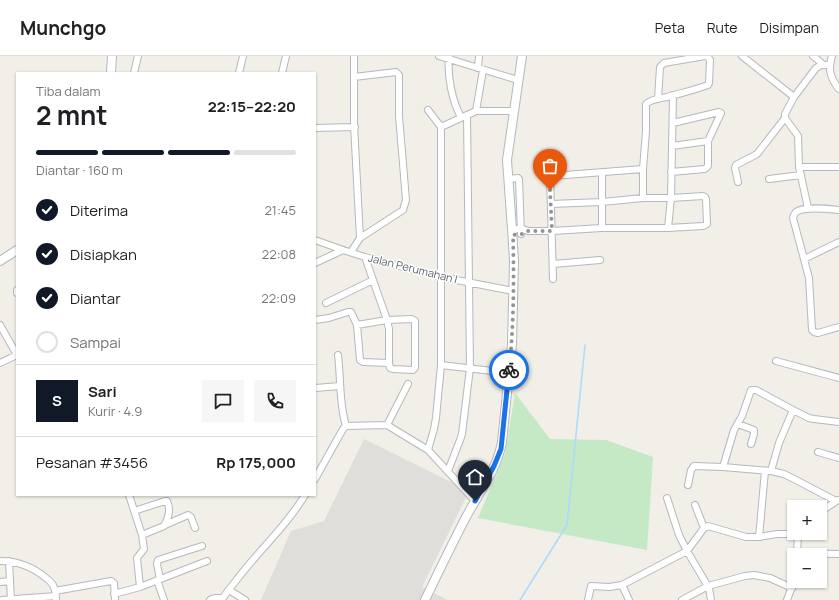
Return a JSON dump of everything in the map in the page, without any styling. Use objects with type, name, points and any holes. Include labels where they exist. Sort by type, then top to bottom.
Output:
[{"type":"street","points":[[111,72],[112,56]]},
{"type":"street","points":[[134,72],[138,56]]},
{"type":"street","points":[[239,72],[243,56]]},
{"type":"street","points":[[282,72],[286,56]]},
{"type":"street","points":[[354,56],[355,127],[360,238]]},
{"type":"street","points":[[439,56],[518,80]]},
{"type":"street","points":[[476,111],[480,69],[479,56]]},
{"type":"street","points":[[425,600],[464,520],[494,466],[501,449],[512,344],[514,261],[517,232],[508,179],[508,152],[522,56]]},
{"type":"street","points":[[643,198],[646,104],[658,99],[708,85],[709,58],[705,56],[661,65],[658,99]]},
{"type":"street","points":[[742,56],[794,97]]},
{"type":"street","points":[[813,56],[827,65],[834,83],[839,89]]},
{"type":"street","points":[[827,65],[832,56]]},
{"type":"street","points":[[448,58],[450,86],[464,116],[470,368],[462,434],[448,472]]},
{"type":"street","points":[[738,182],[735,168],[736,165],[757,154],[785,118],[787,109],[794,97],[816,68],[827,65]]},
{"type":"street","points":[[351,252],[360,238],[401,212],[406,200],[399,116],[399,75],[396,72],[354,77]]},
{"type":"street","points":[[668,228],[671,198],[673,95]]},
{"type":"street","points":[[428,110],[441,127],[441,365],[436,418],[428,450]]},
{"type":"street","points":[[441,127],[476,111],[514,111]]},
{"type":"street","points":[[671,172],[706,168],[708,166],[708,141],[721,114],[720,112],[673,124]]},
{"type":"street","points":[[785,118],[798,136],[799,167],[808,208]]},
{"type":"street","points":[[316,128],[355,127]]},
{"type":"street","points":[[672,146],[708,141]]},
{"type":"street","points":[[799,167],[839,166]]},
{"type":"street","points":[[553,279],[550,176],[643,169]]},
{"type":"street","points":[[602,173],[602,228]]},
{"type":"street","points":[[769,179],[801,174]]},
{"type":"street","points":[[517,232],[523,229],[528,231],[552,231],[602,228],[668,228],[703,226],[707,224],[706,199],[704,196],[551,204]]},
{"type":"street","points":[[839,210],[808,208],[797,211],[793,218],[810,287],[813,331],[818,333],[839,327]]},
{"type":"street","name":"Jalan Perumahan I","points":[[316,240],[365,257],[440,277],[513,291]]},
{"type":"street","points":[[804,259],[839,242]]},
{"type":"street","points":[[316,263],[343,250]]},
{"type":"street","points":[[0,261],[16,251]]},
{"type":"street","points":[[357,325],[387,320],[415,320],[415,368],[413,370],[390,368],[389,329],[387,320],[365,257]]},
{"type":"street","points":[[553,264],[600,260]]},
{"type":"street","points":[[326,304],[373,280]]},
{"type":"street","points":[[316,320],[351,312],[357,325],[360,360],[363,362],[389,363]]},
{"type":"street","points":[[0,325],[16,353]]},
{"type":"street","points":[[0,363],[16,355]]},
{"type":"street","points":[[338,355],[343,415],[346,426]]},
{"type":"street","points":[[776,361],[839,378]]},
{"type":"street","points":[[441,365],[509,373]]},
{"type":"street","points":[[387,424],[408,384]]},
{"type":"street","points":[[316,388],[340,386]]},
{"type":"street","points":[[723,467],[732,433],[742,416],[752,390],[756,390],[809,418],[839,422]]},
{"type":"street","points":[[759,537],[768,471],[793,410]]},
{"type":"street","points":[[316,477],[346,426],[387,424],[428,450],[475,501]]},
{"type":"street","points":[[738,424],[754,430],[751,444]]},
{"type":"street","points":[[818,452],[839,458]]},
{"type":"street","points":[[688,485],[690,473],[694,466],[768,471],[789,477],[838,500]]},
{"type":"street","points":[[128,496],[142,535],[144,549],[137,558],[140,587]]},
{"type":"street","points":[[210,600],[214,598],[222,599],[256,555],[295,511],[304,496]]},
{"type":"street","points":[[667,498],[679,535],[687,552],[708,586],[711,600]]},
{"type":"street","points":[[827,507],[838,500]]},
{"type":"street","points":[[134,511],[167,501],[169,504],[169,510],[164,525]]},
{"type":"street","points":[[695,506],[704,528]]},
{"type":"street","points":[[142,535],[188,515],[191,517],[195,528]]},
{"type":"street","points":[[588,600],[591,586],[609,587],[622,585],[687,552],[704,528],[709,526],[746,537],[787,534]]},
{"type":"street","points":[[164,600],[159,580],[158,560],[202,546]]},
{"type":"street","points":[[827,554],[839,554]]},
{"type":"street","points":[[0,561],[9,561],[27,566],[39,572],[52,583],[56,596]]},
{"type":"street","points":[[9,561],[11,600]]},
{"type":"street","points":[[2,600],[56,596],[111,581],[114,584],[114,597],[207,561]]},
{"type":"street","points":[[682,600],[708,586],[745,576],[754,575],[770,578],[787,586]]},
{"type":"street","points":[[0,582],[10,581]]},
{"type":"street","points":[[622,585],[629,600]]},
{"type":"street","points":[[787,600],[792,588]]},
{"type":"street","points":[[229,590],[245,600]]},
{"type":"shaded area","points":[[364,439],[469,491],[422,587],[448,600],[261,600],[291,531],[324,521]]},
{"type":"green space","points":[[515,393],[550,439],[606,440],[653,457],[647,550],[478,518],[505,454]]},
{"type":"waterway","points":[[520,600],[567,525],[585,345]]},
{"type":"way so far","points":[[509,370],[512,344],[514,261],[513,235],[523,234],[528,231],[552,231],[550,190]]},
{"type":"route","points":[[475,501],[499,456],[501,449],[509,370]]}]
